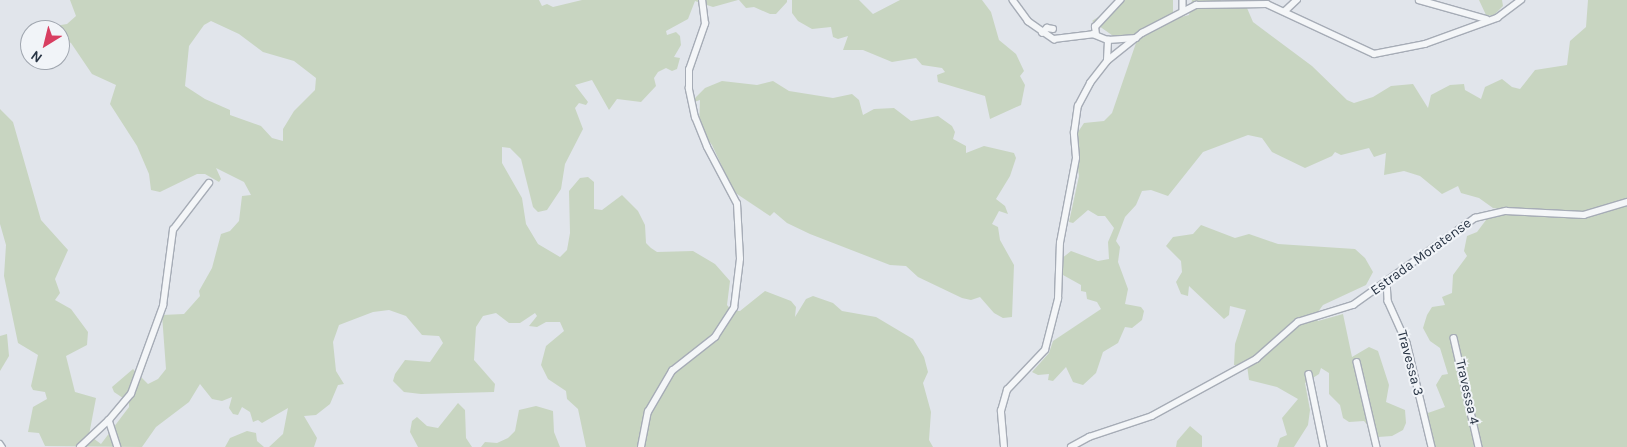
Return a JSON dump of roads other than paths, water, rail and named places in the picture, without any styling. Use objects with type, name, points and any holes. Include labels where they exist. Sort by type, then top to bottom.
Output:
[{"type":"street","points":[[641,447],[648,412],[672,371],[715,338],[734,308],[740,259],[737,204],[733,190],[707,147],[695,118],[689,89],[689,70],[705,24],[702,0]]},
{"type":"street","points":[[1096,35],[1095,27],[1120,0]]},
{"type":"street","points":[[1183,0],[1183,9]]},
{"type":"street","points":[[1285,11],[1296,0]]},
{"type":"street","points":[[1419,0],[1486,19]]},
{"type":"street","points":[[1004,447],[1001,411],[1007,390],[1045,350],[1058,299],[1060,244],[1076,158],[1074,133],[1078,106],[1090,83],[1107,61],[1142,33],[1183,9],[1196,5],[1267,4],[1374,54],[1425,44],[1507,12],[1521,0]]},
{"type":"street","points":[[1017,2],[1042,33],[1063,40],[1096,35],[1108,40],[1136,38]]},
{"type":"street","points":[[1042,33],[1047,28],[1053,29]]},
{"type":"street","points":[[1107,61],[1108,40]]},
{"type":"street","points":[[80,447],[109,420],[130,394],[159,318],[172,230],[209,183]]},
{"type":"street","name":"Estrada Moratense","points":[[1071,447],[1089,437],[1152,416],[1256,359],[1298,322],[1353,305],[1387,280],[1420,260],[1454,229],[1486,214],[1506,211],[1584,215],[1627,202]]},
{"type":"street","name":"Travessa 3","points":[[1387,280],[1388,301],[1407,343],[1432,447]]},
{"type":"street","name":"Travessa 4","points":[[1454,338],[1479,447]]},
{"type":"street","points":[[1357,362],[1377,447]]},
{"type":"street","points":[[1309,374],[1324,447]]},
{"type":"street","points":[[109,420],[118,447]]}]
